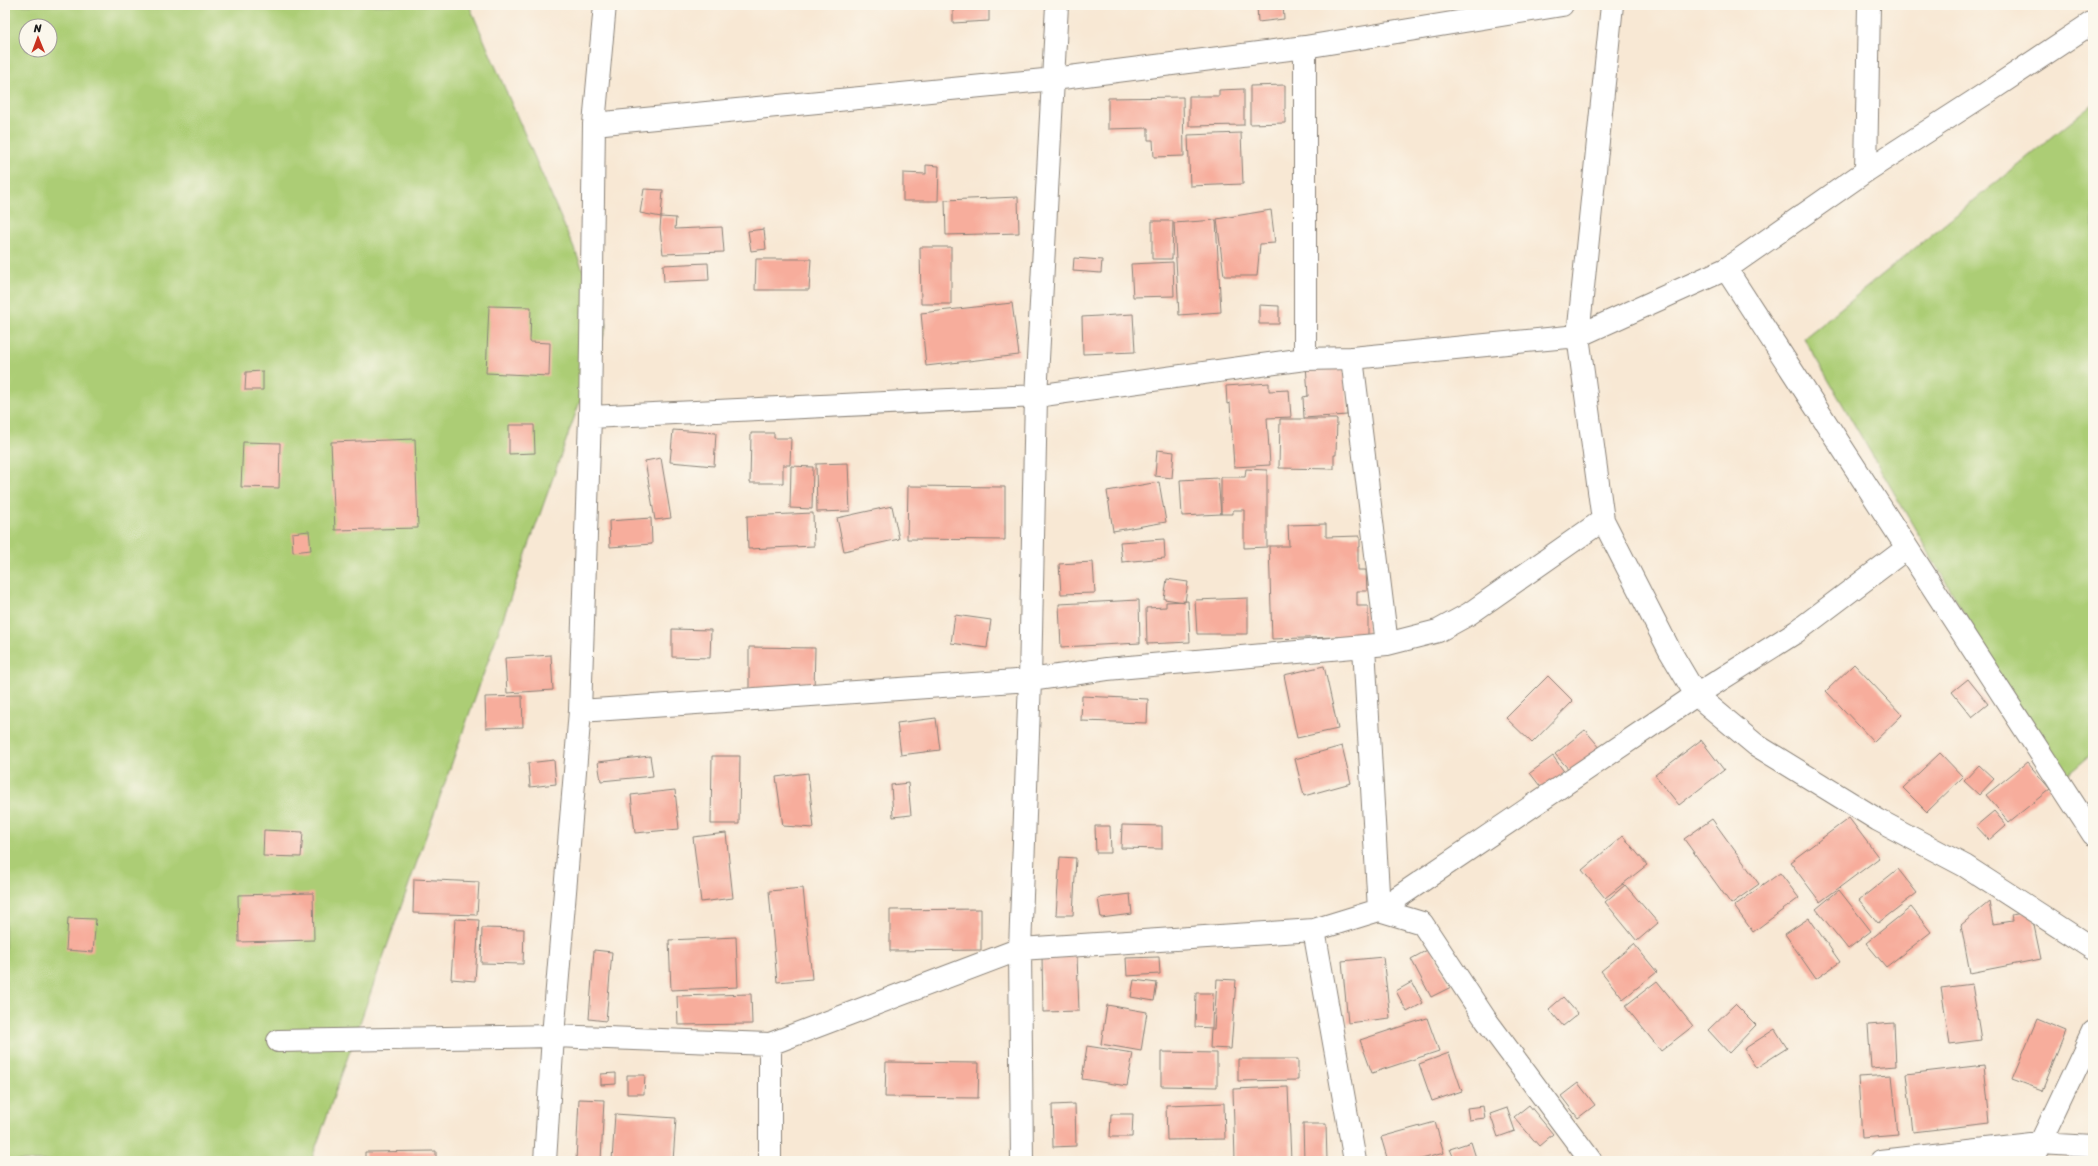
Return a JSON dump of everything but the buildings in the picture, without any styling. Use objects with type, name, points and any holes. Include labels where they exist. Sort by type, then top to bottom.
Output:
[{"type":"street","points":[[545,1161],[552,1036],[580,711],[590,417],[594,124],[605,5]]},
{"type":"street","points":[[1022,1161],[1020,949],[1030,680],[1036,396],[1057,5]]},
{"type":"street","points":[[594,124],[1054,79],[1305,47],[1562,5]]},
{"type":"street","points":[[1612,5],[1578,336],[1603,520],[1670,651],[1696,695],[1756,745],[1878,820],[1965,866],[2093,949]]},
{"type":"street","points":[[1866,171],[1869,5]]},
{"type":"street","points":[[590,417],[1036,396],[1306,359],[1352,358],[1578,336],[1726,269],[1866,171],[1986,94],[2093,22]]},
{"type":"street","points":[[1305,47],[1306,359]]},
{"type":"street","points":[[1726,269],[2093,834]]},
{"type":"street","points":[[1352,358],[1387,644]]},
{"type":"street","points":[[580,711],[1030,680],[1106,669],[1387,644],[1438,631],[1469,614],[1603,520]]},
{"type":"street","points":[[278,1041],[552,1036],[770,1044],[1020,949],[1314,930],[1378,910],[1696,695],[1796,632],[1907,548]]},
{"type":"street","points":[[1364,647],[1378,910]]},
{"type":"street","points":[[1378,910],[1422,923],[1486,1020],[1591,1161]]},
{"type":"street","points":[[1314,930],[1355,1161]]},
{"type":"street","points":[[2036,1152],[2093,1032]]},
{"type":"street","points":[[770,1044],[770,1161]]},
{"type":"street","points":[[1881,1161],[2036,1152],[2093,1146]]},
{"type":"green space","points":[[5,5],[469,5],[607,325],[311,1161],[5,1161]]},
{"type":"green space","points":[[2093,104],[2093,753],[2061,780],[1804,338]]}]
